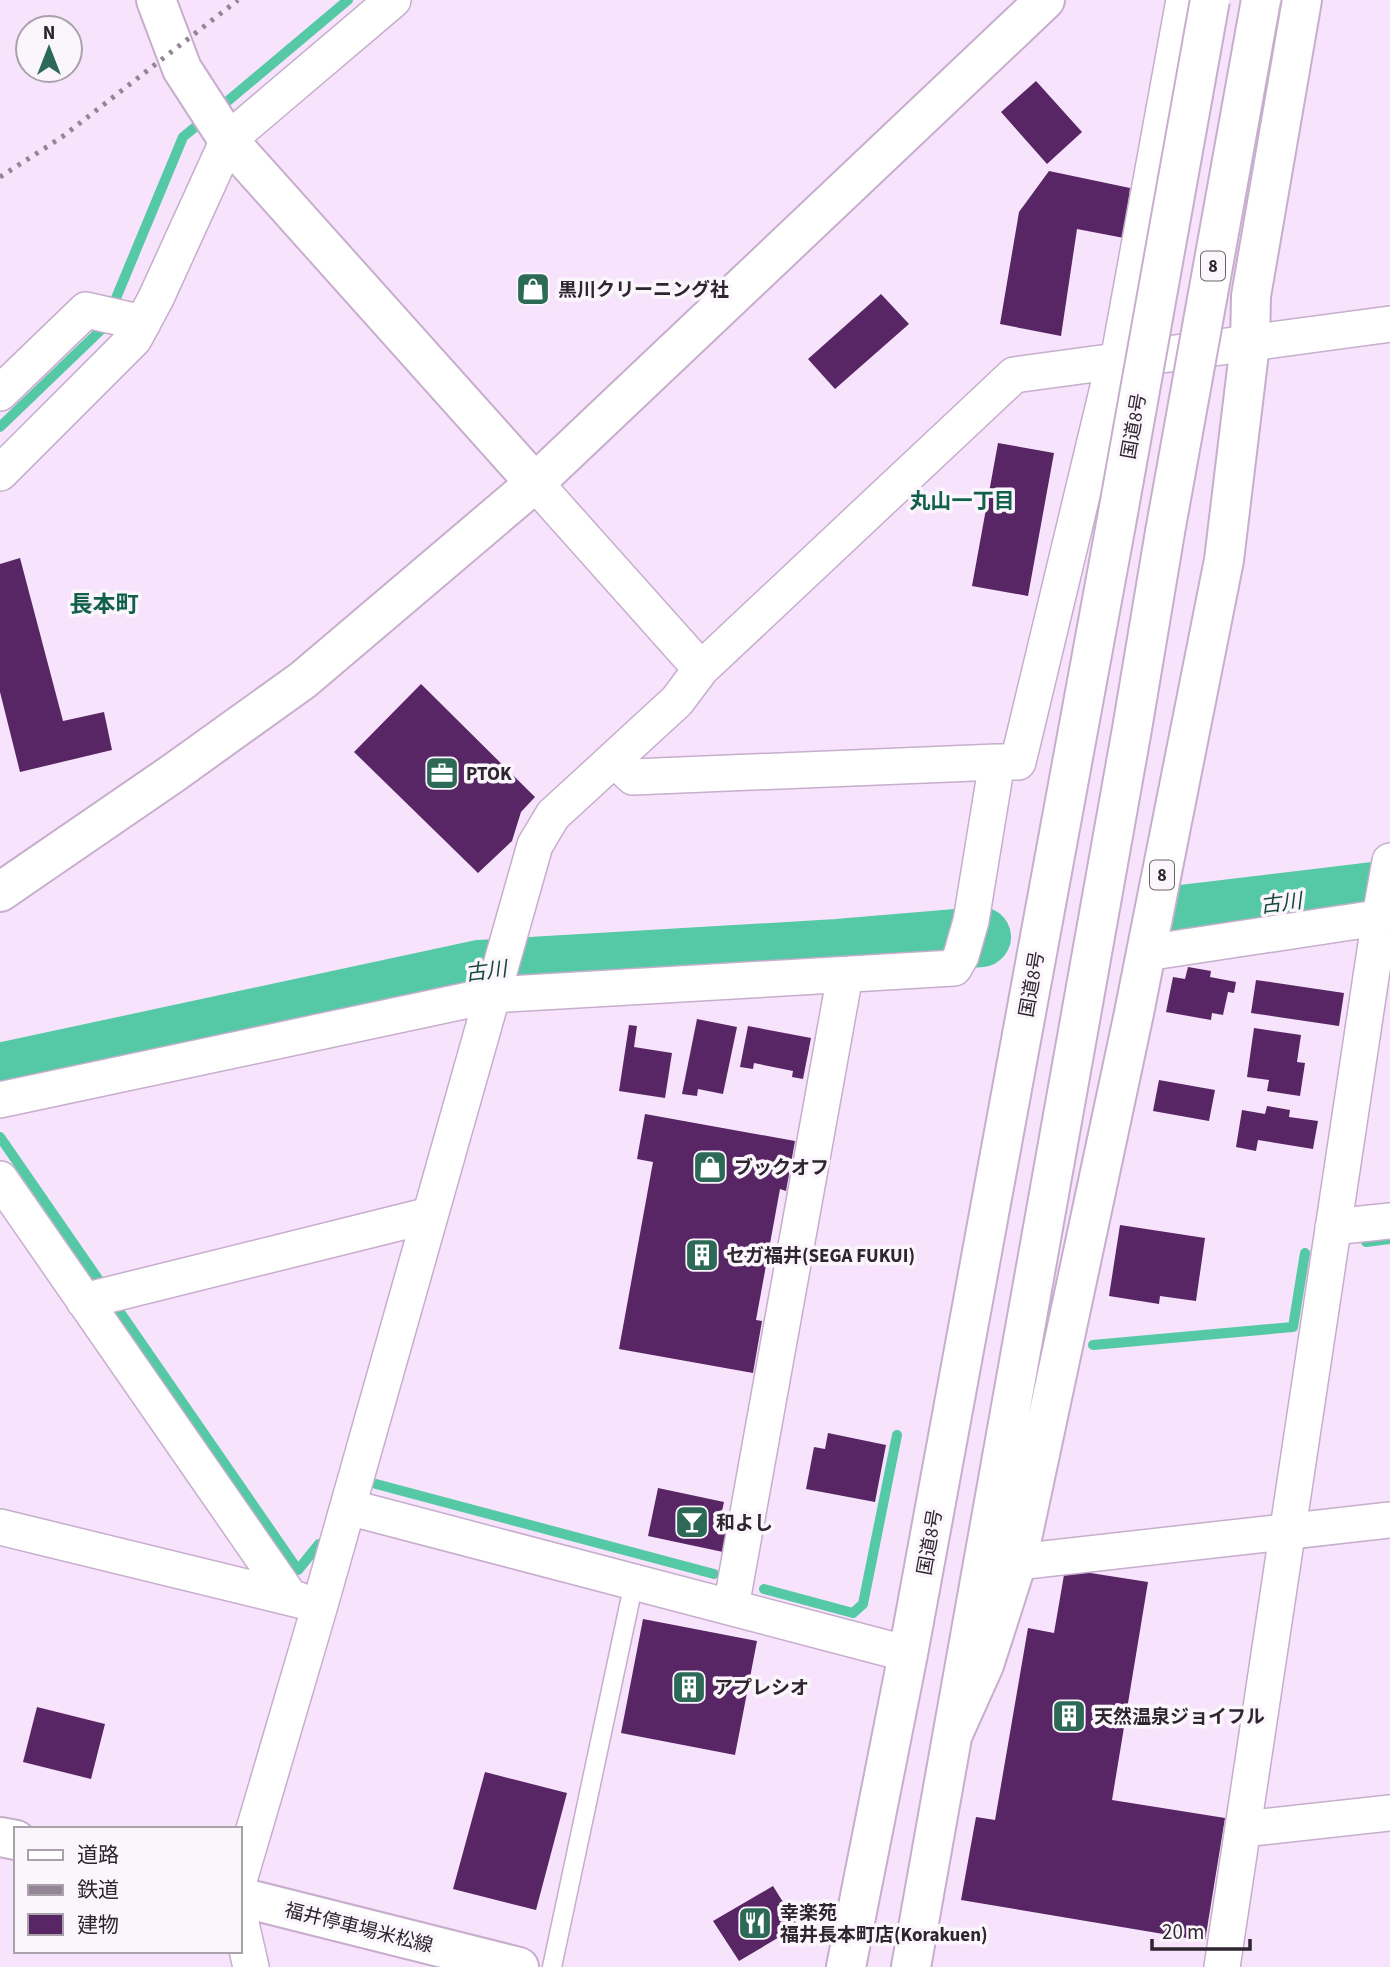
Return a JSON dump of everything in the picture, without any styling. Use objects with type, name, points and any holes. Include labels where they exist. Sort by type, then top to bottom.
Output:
[{"type":"main road","points":[[156,0],[182,69],[228,141],[535,483]]},
{"type":"main road","points":[[0,892],[173,774],[303,680],[535,483],[1045,0]]},
{"type":"main road","name":"国道8号","points":[[846,1967],[908,1654],[1210,0]]},
{"type":"main road","name":"8","points":[[911,1967],[1164,532],[1261,0]]},
{"type":"main road","name":"8","points":[[953,1734],[984,1665],[1017,1562],[1146,953],[1224,560],[1250,344],[1252,288],[1302,0]]},
{"type":"main road","name":"福井停車場米松線","points":[[242,1898],[519,1967]]},
{"type":"street","points":[[0,473],[134,339],[228,141],[393,0]]},
{"type":"street","points":[[614,759],[632,777],[1018,762],[1116,361],[1184,0]]},
{"type":"street","points":[[0,393],[86,310],[143,323]]},
{"type":"street","points":[[242,1869],[305,1601],[348,1507],[535,845],[553,815],[677,701],[701,669],[1014,375],[1390,324]]},
{"type":"street","points":[[535,483],[701,669]]},
{"type":"street","points":[[0,1100],[492,995],[954,968],[961,956],[971,921],[996,762]]},
{"type":"street","points":[[1222,1967],[1333,1227],[1385,916],[1390,861]]},
{"type":"street","points":[[1146,953],[1385,916]]},
{"type":"street","points":[[731,1607],[845,975]]},
{"type":"street","points":[[0,1179],[85,1301],[305,1601]]},
{"type":"street","points":[[85,1301],[430,1215]]},
{"type":"street","points":[[1333,1227],[1390,1221]]},
{"type":"street","points":[[348,1507],[908,1654]]},
{"type":"street","points":[[1017,1562],[1390,1520]]},
{"type":"street","points":[[0,1527],[305,1601]]},
{"type":"street","points":[[1243,1829],[1390,1813]]},
{"type":"street","points":[[242,1928],[251,1967]]},
{"type":"lane","points":[[552,1967],[634,1582]]},
{"type":"building","points":[[1036,81],[1082,132],[1047,164],[1001,112]]},
{"type":"building","points":[[1049,171],[1130,188],[1124,238],[1077,229],[1061,336],[1000,324],[1019,212]]},
{"type":"building","points":[[881,294],[909,324],[835,389],[808,359]]},
{"type":"building","points":[[998,443],[1054,453],[1028,596],[972,586]]},
{"type":"building","points":[[20,558],[63,721],[104,712],[112,750],[20,772],[0,692],[0,564]]},
{"type":"building","points":[[421,684],[535,797],[521,812],[512,841],[478,873],[354,752]]},
{"type":"building","points":[[1188,967],[1211,971],[1210,977],[1236,982],[1234,993],[1228,992],[1223,1015],[1212,1013],[1211,1020],[1166,1012],[1173,977],[1185,979]]},
{"type":"building","points":[[1256,980],[1344,993],[1339,1026],[1251,1013]]},
{"type":"building","points":[[697,1019],[737,1027],[723,1094],[698,1089],[697,1096],[682,1094]]},
{"type":"building","points":[[629,1025],[637,1026],[634,1047],[672,1053],[665,1098],[619,1091]]},
{"type":"building","points":[[748,1026],[811,1038],[803,1079],[792,1077],[793,1071],[754,1063],[753,1069],[740,1067]]},
{"type":"building","points":[[1254,1028],[1301,1035],[1297,1062],[1305,1063],[1300,1096],[1267,1091],[1269,1080],[1247,1077]]},
{"type":"building","points":[[1159,1080],[1215,1090],[1209,1121],[1153,1111]]},
{"type":"building","points":[[1267,1106],[1290,1110],[1289,1117],[1318,1121],[1313,1149],[1258,1140],[1256,1151],[1236,1147],[1242,1110],[1265,1114]]},
{"type":"building","name":"セガ福井(SEGA FUKUI)","points":[[645,1114],[795,1141],[786,1191],[780,1189],[756,1320],[762,1321],[753,1373],[619,1349],[653,1162],[637,1159]]},
{"type":"building","points":[[1120,1225],[1205,1238],[1196,1301],[1160,1296],[1159,1304],[1109,1296]]},
{"type":"building","points":[[828,1433],[886,1445],[875,1502],[806,1489],[814,1447],[825,1449]]},
{"type":"building","points":[[658,1488],[724,1502],[719,1525],[728,1527],[723,1552],[648,1536]]},
{"type":"building","name":"天然温泉ジョイフル","points":[[1065,1569],[1148,1582],[1112,1800],[1225,1818],[1205,1941],[961,1900],[976,1817],[995,1820],[1028,1628],[1054,1633]]},
{"type":"building","name":"アプレシオ","points":[[643,1619],[757,1641],[735,1755],[621,1733]]},
{"type":"building","points":[[37,1707],[105,1724],[91,1779],[23,1762]]},
{"type":"building","points":[[485,1772],[567,1793],[536,1910],[453,1889]]},
{"type":"building","name":"幸楽苑 福井長本町店(Korakuen)","points":[[773,1886],[798,1926],[739,1961],[713,1921]]},
{"type":"waterway","points":[[217,110],[348,0]]},
{"type":"waterway","points":[[0,427],[104,327],[183,137],[205,119]]},
{"type":"waterway","name":"古川","points":[[1173,916],[1390,890]]},
{"type":"waterway","name":"古川","points":[[0,1073],[479,970],[838,949],[981,937]]},
{"type":"waterway","points":[[0,1137],[105,1289]]},
{"type":"waterway","points":[[1366,1242],[1390,1239]]},
{"type":"waterway","points":[[1093,1345],[1293,1327],[1305,1253]]},
{"type":"waterway","points":[[113,1302],[298,1570],[319,1544]]},
{"type":"waterway","points":[[764,1589],[853,1613],[863,1604],[897,1435]]},
{"type":"waterway","points":[[376,1484],[714,1574]]},
{"type":"railway","points":[[0,177],[62,137],[238,0]]},
{"type":"place","name":"黒川クリーニング社","points":[[533,289]]},
{"type":"place","name":"PTOK","points":[[442,773]]},
{"type":"place","name":"ブックオフ","points":[[710,1167]]},
{"type":"place","name":"セガ福井(SEGA FUKUI)","points":[[702,1255]]},
{"type":"place","name":"和よし","points":[[692,1522]]},
{"type":"place","name":"アプレシオ","points":[[689,1687]]},
{"type":"place","name":"天然温泉ジョイフル","points":[[1069,1716]]},
{"type":"place","name":"幸楽苑 福井長本町店(Korakuen)","points":[[755,1923]]},
{"type":"district","name":"丸山一丁目","points":[[962,501]]},
{"type":"district","name":"長本町","points":[[104,604]]}]
